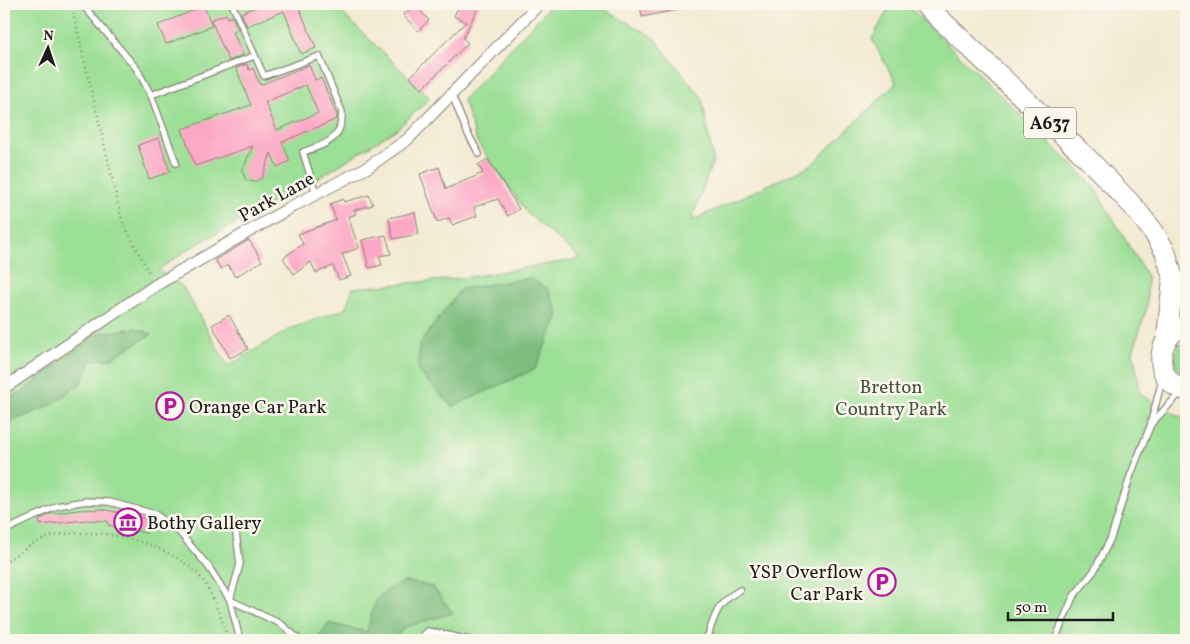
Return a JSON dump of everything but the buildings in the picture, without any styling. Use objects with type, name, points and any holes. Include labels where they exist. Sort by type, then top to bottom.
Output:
[{"type":"highway","name":"A637","points":[[924,4],[1088,159],[1132,206],[1153,231],[1166,251],[1173,278],[1186,298]]},
{"type":"highway","name":"A637","points":[[1164,371],[1160,356],[1167,337],[1173,278]]},
{"type":"highway","points":[[1167,337],[1175,330],[1186,325]]},
{"type":"highway","points":[[1164,371],[1172,383],[1185,389]]},
{"type":"street","name":"Park Lane","points":[[4,388],[156,285],[316,194],[368,167],[408,139],[539,4]]},
{"type":"lane","points":[[82,4],[137,69],[151,96],[176,163]]},
{"type":"lane","points":[[232,4],[264,76],[319,56],[342,112],[342,120],[341,129],[332,140],[303,152],[316,194]]},
{"type":"lane","points":[[151,96],[254,56]]},
{"type":"lane","points":[[452,95],[467,132],[479,154]]},
{"type":"lane","points":[[1055,640],[1073,597],[1094,571],[1110,538],[1131,474],[1151,424],[1164,371]]},
{"type":"lane","points":[[1151,424],[1185,389]]},
{"type":"lane","points":[[4,531],[57,506],[86,501],[109,502],[155,514],[179,532],[208,566],[230,600],[240,640]]},
{"type":"lane","points":[[230,600],[240,564],[235,525]]},
{"type":"lane","points":[[701,640],[708,636],[715,614],[722,603],[726,598],[740,590]]},
{"type":"lane","points":[[230,600],[281,624],[300,640]]},
{"type":"lane","points":[[419,640],[428,631],[470,640]]},
{"type":"lane","points":[[708,636],[717,640]]},
{"type":"path","points":[[71,4],[122,220],[137,253],[156,285]]},
{"type":"path","points":[[4,564],[19,552],[39,541],[64,534],[92,534],[124,538],[152,546],[184,564],[202,579],[220,615],[227,640]]},
{"type":"green space","name":"Bretton Country Park","points":[[4,4],[356,4],[341,12],[430,98],[397,129],[325,174],[190,248],[158,270],[183,287],[228,366],[290,329],[345,309],[353,288],[456,279],[581,259],[528,214],[477,142],[463,100],[552,4],[602,8],[653,37],[702,98],[713,160],[691,221],[811,165],[896,83],[872,39],[891,4],[906,4],[1093,185],[1147,276],[1147,307],[1133,352],[1141,395],[1180,417],[1186,417],[1186,640],[4,640]]},
{"type":"green space","points":[[530,278],[548,289],[559,315],[535,369],[452,407],[418,371],[419,344],[461,289]]},
{"type":"green space","points":[[135,328],[152,334],[110,359],[92,360],[81,383],[51,405],[4,425],[4,399],[22,392],[96,334]]},
{"type":"green space","points":[[1186,340],[1186,376],[1175,363],[1175,353]]},
{"type":"green space","points":[[406,581],[433,587],[453,613],[405,627],[393,640],[317,640],[328,623],[367,632],[377,599],[387,590]]},
{"type":"place","name":"Orange Car Park","points":[[170,406]]},
{"type":"place","name":"Bothy Gallery","points":[[128,522]]},
{"type":"place","name":"YSP Overflow Car Park","points":[[882,582]]}]
